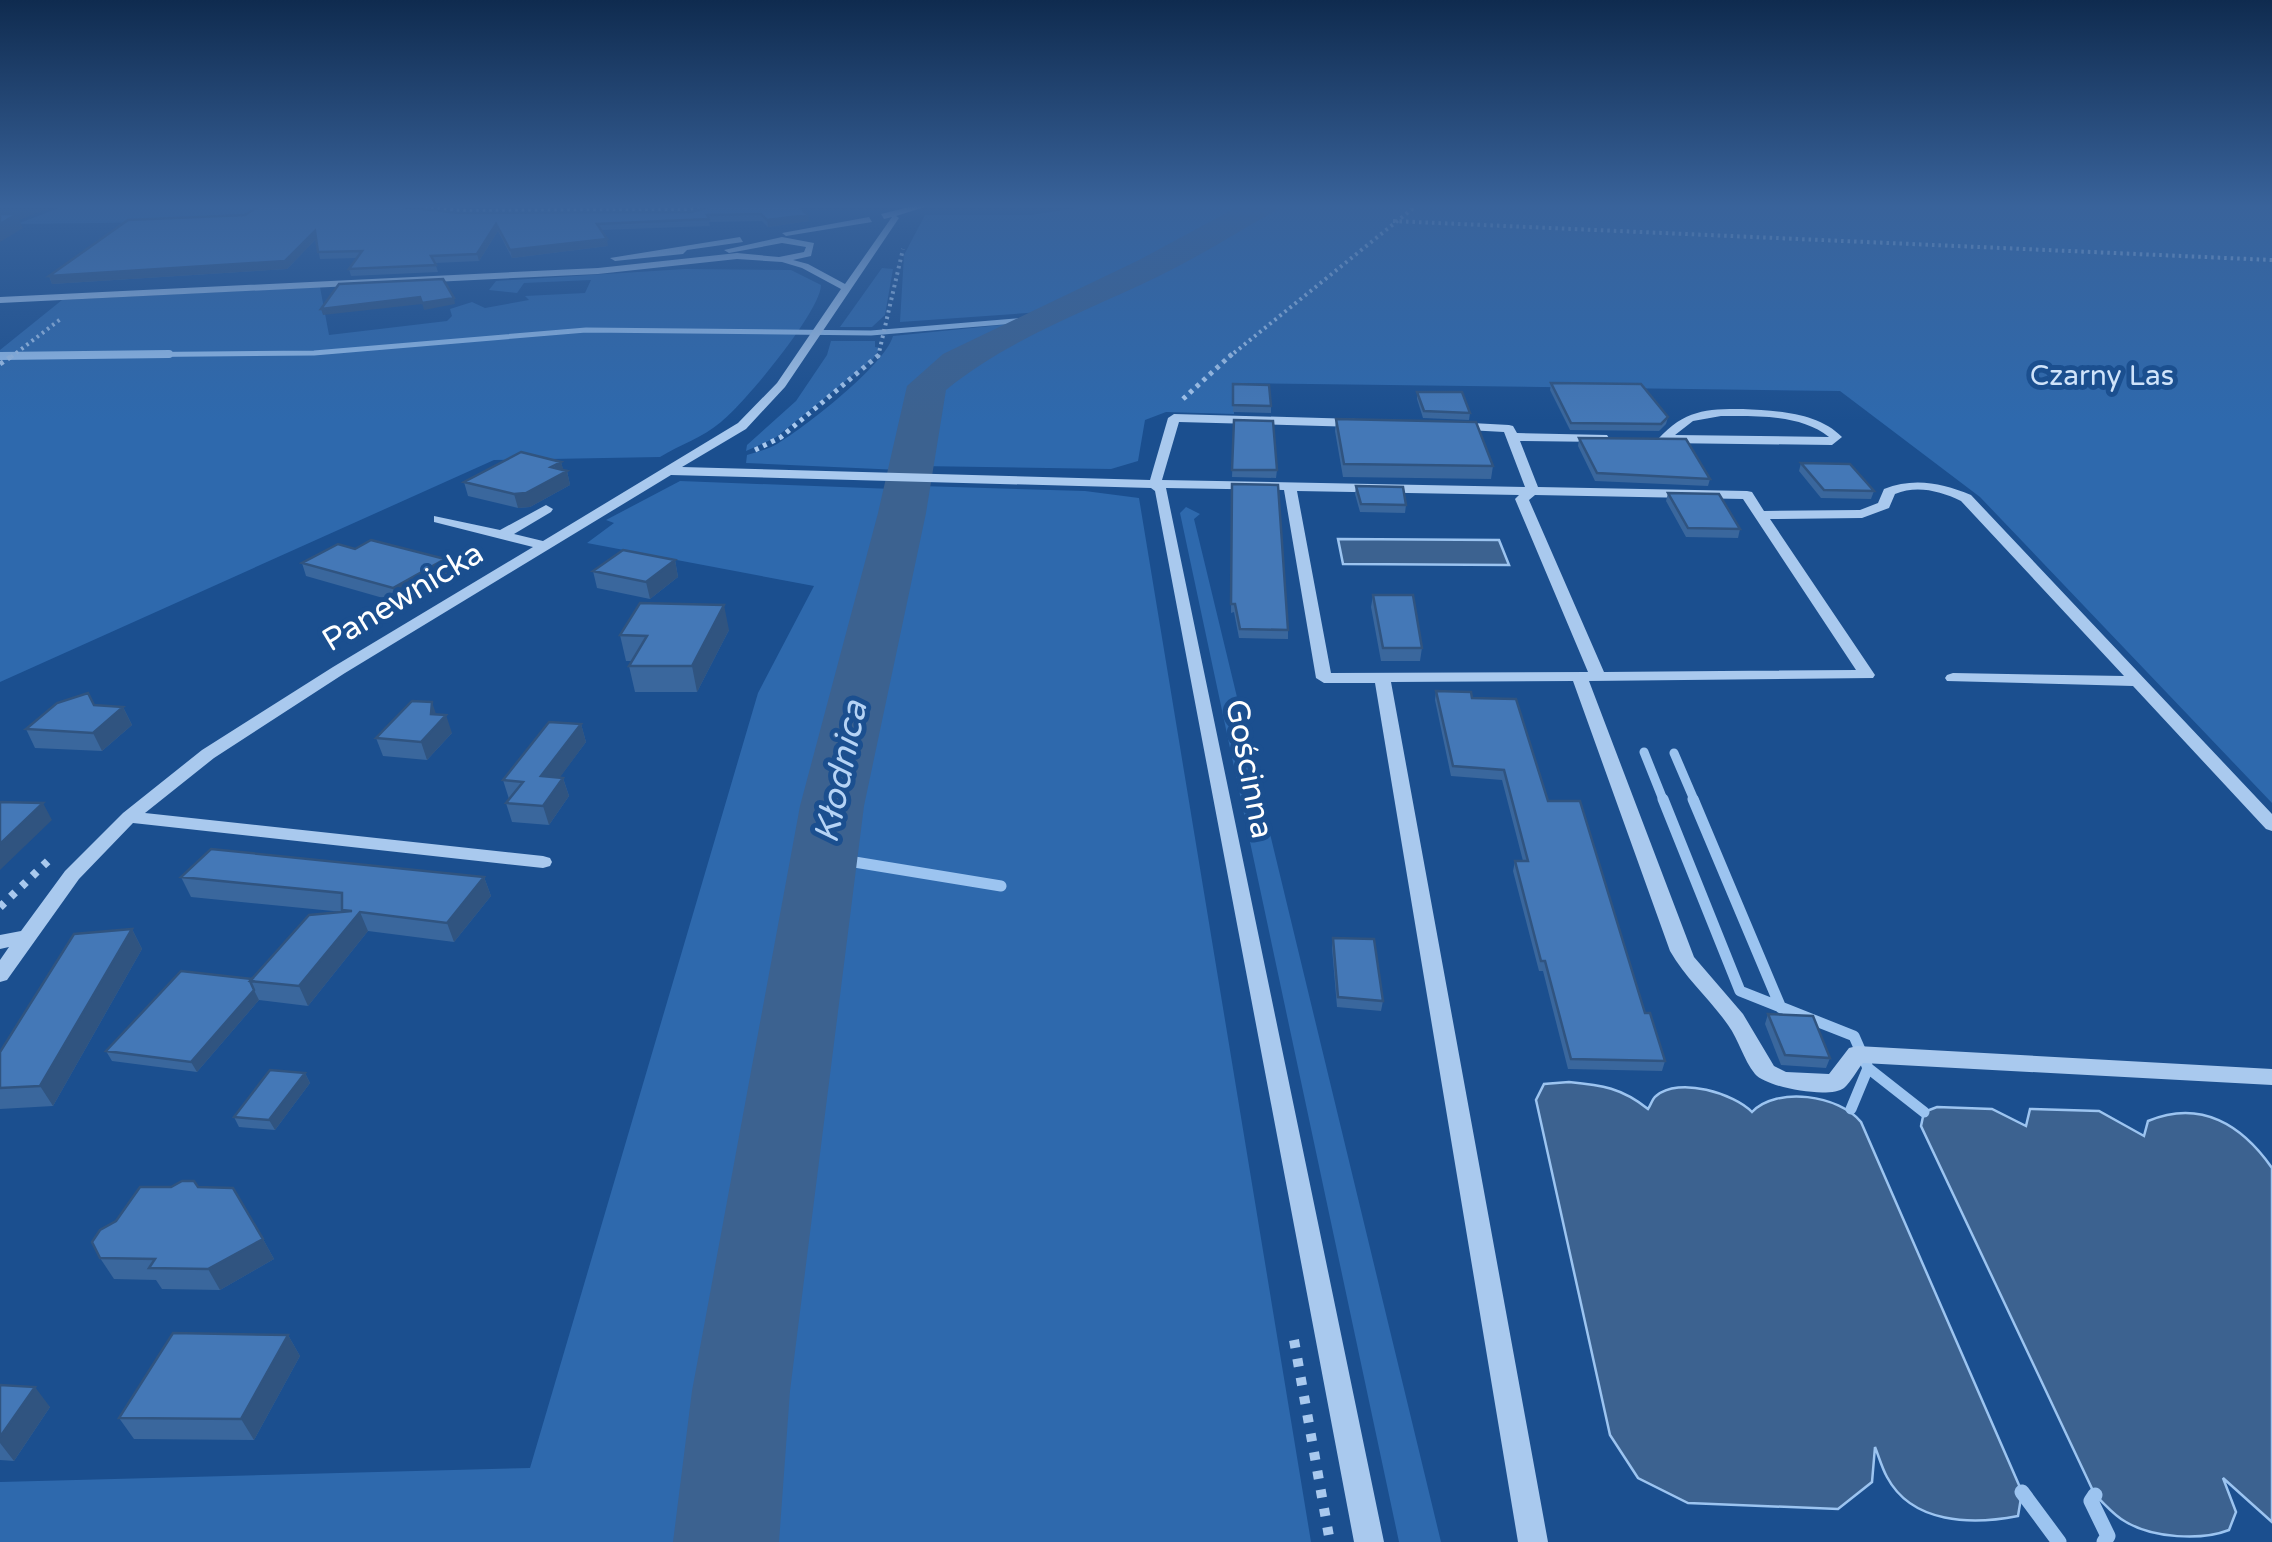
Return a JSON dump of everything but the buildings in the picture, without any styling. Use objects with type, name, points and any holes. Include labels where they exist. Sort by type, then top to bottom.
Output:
[{"type":"street","points":[[0,300],[437,277]]},
{"type":"street","points":[[830,277],[846,284]]},
{"type":"street","points":[[844,277],[846,284]]},
{"type":"street","name":"Panewnicka","points":[[0,975],[72,874],[129,817],[258,720],[732,434],[776,393],[846,284],[854,277]]},
{"type":"street","points":[[1645,439],[1832,442],[1836,438],[1828,428],[1786,416],[1706,415],[1682,422],[1664,439]]},
{"type":"street","points":[[1155,484],[1174,418],[1368,423]]},
{"type":"street","points":[[1445,425],[1502,427],[1512,437],[1534,490]]},
{"type":"street","points":[[1512,437],[1626,439]]},
{"type":"street","points":[[672,472],[1748,495],[1867,675],[1324,678],[1290,486]]},
{"type":"street","name":"Gościnna","points":[[1155,484],[1161,490],[1370,1542]]},
{"type":"street","points":[[1760,515],[1862,514],[1884,505],[1889,492],[1898,487],[1949,490],[1966,498],[2272,825]]},
{"type":"street","points":[[1534,490],[1522,499],[1589,677],[1691,973],[1726,1006],[1745,1033],[1760,1066],[1775,1078],[1834,1082],[1863,1054],[2272,1077]]},
{"type":"street","points":[[502,535],[546,509]]},
{"type":"street","points":[[439,520],[547,546]]},
{"type":"street","points":[[1382,678],[1533,1542]]},
{"type":"street","points":[[1953,678],[2137,681]]},
{"type":"street","points":[[129,817],[543,862]]},
{"type":"street","points":[[0,942],[26,938]]},
{"type":"path","points":[[749,452],[773,443],[878,357],[884,345],[897,277]]},
{"type":"path","points":[[1174,418],[1183,400],[1326,277]]},
{"type":"path","points":[[0,364],[52,328],[80,296]]},
{"type":"path","points":[[0,907],[58,850]]},
{"type":"green space","points":[[560,277],[805,277],[821,285],[809,315],[763,378],[732,412],[706,432],[660,457],[494,460],[0,682],[0,350],[62,300],[320,287],[329,335],[447,321],[452,316],[450,309],[472,302],[485,308],[529,300],[525,296],[585,293],[591,280],[524,283],[517,293],[489,290],[496,281]]},
{"type":"green space","points":[[876,277],[892,277],[885,315],[872,327],[840,327]]},
{"type":"green space","points":[[903,277],[1115,277],[1042,312],[900,322]]},
{"type":"green space","name":"Czarny Las","points":[[1137,277],[2272,277],[2272,803],[1980,497],[1840,391],[1234,383],[1234,414],[1166,412],[1145,420],[1138,461],[1111,469],[919,466],[935,387],[964,362]]},
{"type":"green space","points":[[1021,323],[948,361],[916,392],[900,470],[746,463],[747,455],[777,444],[842,394],[875,363],[893,336]]},
{"type":"green space","points":[[831,341],[875,341],[875,347],[880,348],[873,359],[775,438],[746,451],[747,445],[796,401],[827,355]]},
{"type":"green space","points":[[680,481],[894,489],[812,820],[720,1396],[701,1542],[0,1542],[0,1482],[530,1468],[758,693],[814,586],[587,543],[614,523],[606,520]]},
{"type":"green space","points":[[921,486],[1085,491],[1139,498],[1311,1542],[743,1542],[845,802]]},
{"type":"green space","points":[[1186,507],[1200,514],[1194,519],[1441,1542],[1399,1542],[1180,513]]},
{"type":"shaded area","points":[[1338,539],[1499,540],[1509,565],[1343,564]]},
{"type":"shaded area","points":[[1569,1082],[1611,1089],[1648,1109],[1656,1096],[1678,1088],[1720,1094],[1752,1112],[1776,1099],[1808,1097],[1838,1105],[1861,1122],[2022,1492],[2018,1516],[1963,1520],[1927,1512],[1898,1493],[1885,1474],[1875,1447],[1872,1482],[1838,1509],[1688,1503],[1638,1478],[1610,1435],[1536,1100],[1544,1084]]},
{"type":"shaded area","points":[[1937,1107],[1992,1109],[2026,1126],[2030,1109],[2099,1111],[2144,1136],[2148,1121],[2167,1115],[2203,1115],[2234,1128],[2260,1153],[2272,1168],[2272,1522],[2223,1478],[2236,1512],[2229,1530],[2205,1536],[2177,1536],[2137,1527],[2118,1517],[2095,1495],[1921,1126],[1924,1112]]},
{"type":"waterway","name":"Kłodnica","points":[[726,1542],[741,1391],[832,806],[902,513],[927,386],[957,362],[1129,277]]},
{"type":"waterway","points":[[169,354],[0,356],[314,353],[586,330],[871,333],[1038,319]]},
{"type":"waterway","points":[[1644,752],[1664,802]]},
{"type":"waterway","points":[[1674,753],[1695,802]]},
{"type":"waterway","points":[[1663,799],[1740,991],[1781,1007]]},
{"type":"waterway","points":[[1693,799],[1781,1007]]},
{"type":"waterway","points":[[824,857],[1001,886]]},
{"type":"waterway","points":[[1781,1007],[1854,1036],[1868,1068]]},
{"type":"waterway","points":[[1851,1109],[1868,1068]]},
{"type":"waterway","points":[[1868,1068],[1924,1112]]},
{"type":"waterway","points":[[2022,1492],[2059,1542]]},
{"type":"waterway","points":[[2095,1495],[2091,1501],[2108,1536],[2104,1542]]}]
